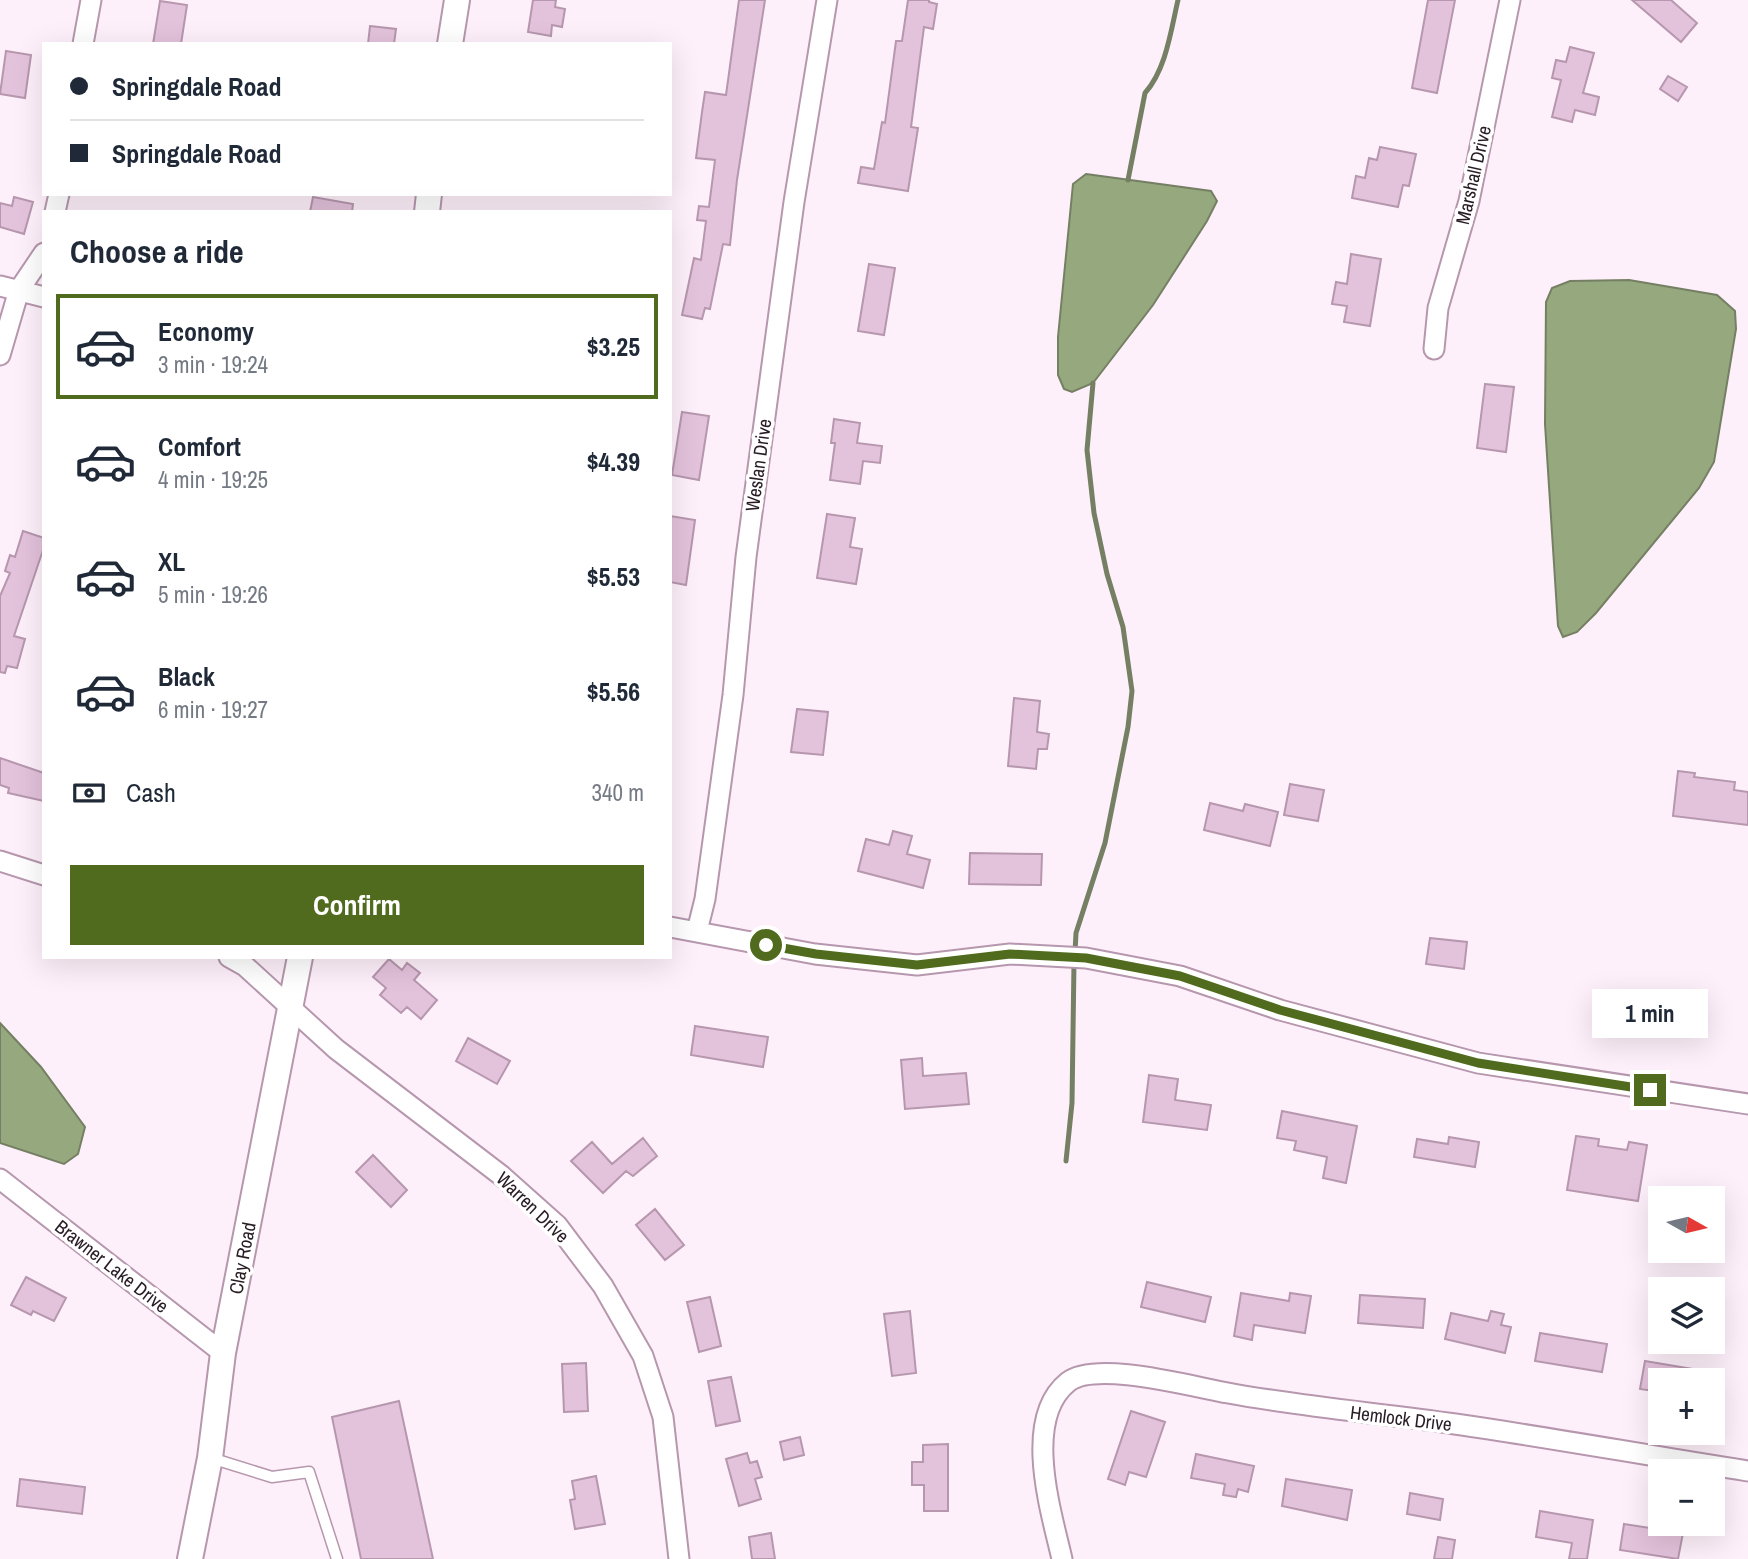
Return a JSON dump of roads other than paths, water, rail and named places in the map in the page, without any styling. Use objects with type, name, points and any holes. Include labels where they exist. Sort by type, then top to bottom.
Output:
[{"type":"street","points":[[83,42],[91,0]]},
{"type":"street","points":[[450,42],[457,0]]},
{"type":"street","name":"Weslan Drive","points":[[696,931],[705,899],[733,695],[746,557],[792,216],[827,0]]},
{"type":"street","name":"Marshall Drive","points":[[1434,349],[1438,307],[1469,201],[1510,0]]},
{"type":"street","points":[[0,355],[10,288],[42,255]]},
{"type":"street","points":[[10,288],[42,296]]},
{"type":"street","points":[[0,861],[42,874]]},
{"type":"street","points":[[672,927],[816,954],[917,965],[1010,954],[1086,958],[1180,976],[1280,1010],[1478,1063],[1748,1104]]},
{"type":"street","name":"Warren Drive","points":[[233,959],[246,966],[336,1049],[502,1175],[558,1225],[603,1286],[643,1356],[663,1417],[679,1559]]},
{"type":"street","name":"Clay Road","points":[[190,1559],[210,1458],[223,1353],[300,959]]},
{"type":"street","name":"Brawner Lake Drive","points":[[0,1179],[223,1353]]},
{"type":"street","name":"Hemlock Drive","points":[[1062,1559],[1048,1500],[1043,1459],[1047,1415],[1060,1390],[1082,1374],[1111,1372],[1281,1403],[1454,1424],[1748,1471]]},
{"type":"lane","points":[[210,1458],[272,1477],[309,1472],[337,1559]]},
{"type":"waterway","points":[[1128,180],[1145,93],[1163,61],[1178,0]]},
{"type":"waterway","points":[[1075,952],[1076,933],[1105,843],[1128,727],[1132,691],[1123,627],[1107,574],[1094,513],[1087,450],[1093,383]]},
{"type":"waterway","points":[[1066,1161],[1072,1103],[1074,962]]}]
